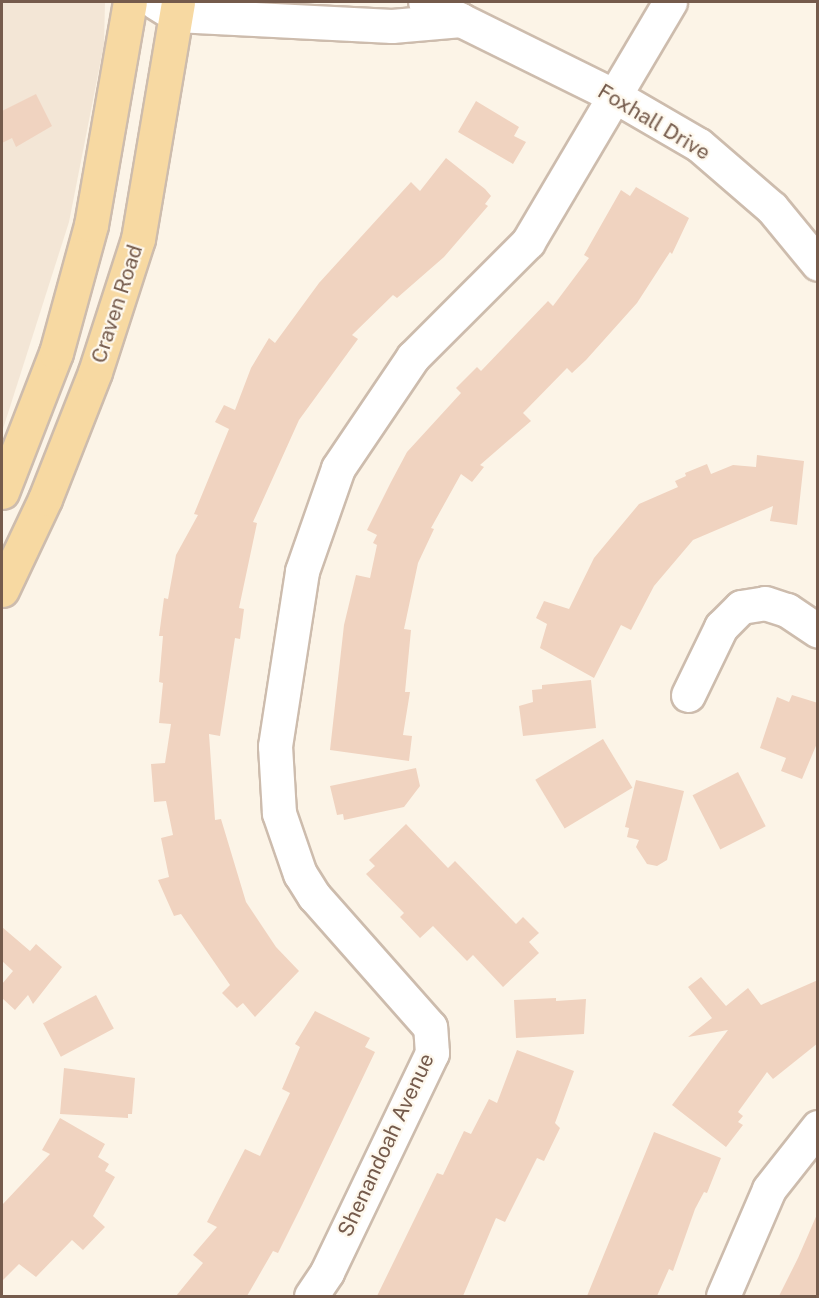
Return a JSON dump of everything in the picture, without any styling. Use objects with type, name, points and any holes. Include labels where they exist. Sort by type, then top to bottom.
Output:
[{"type":"main road","name":"Craven Road","points":[[2,492],[56,353],[91,225],[130,2]]},
{"type":"main road","name":"Craven Road","points":[[2,590],[50,489],[95,372],[138,238],[170,6]]},
{"type":"street","name":"Foxhall Drive","points":[[425,2],[613,95],[699,145],[772,208],[818,264]]},
{"type":"street","name":"Shenandoah Avenue","points":[[311,1296],[327,1272],[432,1053],[430,1027],[314,896],[300,874],[279,813],[275,746],[302,572],[338,468],[413,357],[528,242],[670,2]]},
{"type":"street","points":[[170,6],[392,26],[461,20]]},
{"type":"street","points":[[688,695],[721,627],[741,607],[765,603],[818,631]]},
{"type":"street","points":[[723,1296],[769,1189],[818,1127]]},
{"type":"shaded area","points":[[2,2],[105,2],[104,44],[69,222],[2,432]]},
{"type":"building","points":[[36,94],[52,126],[16,147],[12,138],[2,143],[2,111]]},
{"type":"building","points":[[476,101],[519,127],[514,136],[526,142],[513,164],[458,132]]},
{"type":"building","points":[[446,158],[485,189],[491,196],[485,204],[488,206],[444,257],[397,298],[393,295],[352,335],[358,339],[299,420],[253,522],[257,523],[239,608],[244,609],[240,639],[235,638],[220,736],[209,734],[215,820],[221,819],[246,902],[276,947],[299,971],[255,1017],[243,1003],[237,1008],[222,993],[230,985],[181,914],[174,916],[158,880],[169,877],[161,838],[173,835],[166,801],[154,802],[151,764],[165,763],[171,724],[159,723],[163,683],[159,682],[163,636],[159,636],[164,598],[168,599],[176,555],[198,515],[194,514],[229,429],[215,422],[224,405],[235,410],[251,368],[269,338],[275,343],[319,283],[411,182],[420,191]]},
{"type":"building","points":[[636,187],[689,218],[672,254],[670,252],[637,303],[586,360],[572,373],[567,368],[523,413],[531,421],[480,465],[484,467],[472,482],[461,474],[431,528],[434,529],[418,563],[404,629],[411,630],[405,692],[410,692],[403,735],[412,736],[409,761],[330,750],[344,625],[356,575],[370,578],[377,545],[373,543],[377,535],[367,530],[407,452],[461,393],[456,388],[477,367],[481,371],[548,301],[553,306],[589,258],[584,255],[621,190],[630,196]]},
{"type":"building","points":[[757,455],[804,461],[797,525],[770,521],[773,506],[693,540],[654,586],[631,630],[621,625],[594,678],[540,648],[547,624],[536,618],[544,601],[569,609],[594,558],[639,504],[678,487],[675,481],[686,476],[685,473],[707,464],[711,474],[733,465],[756,467]]},
{"type":"building","points":[[591,680],[596,728],[523,736],[519,706],[533,702],[532,690],[542,689],[542,685]]},
{"type":"building","points":[[792,695],[818,703],[818,741],[802,779],[781,771],[786,758],[760,748],[777,697],[789,702]]},
{"type":"building","points":[[603,739],[632,788],[565,829],[535,780]]},
{"type":"building","points":[[416,768],[420,786],[404,807],[344,820],[343,814],[337,815],[330,786]]},
{"type":"building","points":[[738,772],[766,826],[720,850],[693,795]]},
{"type":"building","points":[[636,780],[684,791],[667,860],[657,866],[647,864],[636,847],[639,840],[627,837],[629,828],[625,827]]},
{"type":"building","points":[[406,824],[448,868],[455,861],[516,924],[523,917],[539,933],[529,942],[539,953],[503,987],[473,955],[467,961],[433,926],[420,938],[400,917],[404,913],[366,874],[375,866],[369,860]]},
{"type":"building","points":[[2,927],[30,951],[36,944],[62,967],[33,1004],[28,995],[15,1010],[2,998],[2,984],[13,971],[2,961]]},
{"type":"building","points":[[701,977],[726,1006],[748,988],[761,1005],[818,980],[818,1043],[773,1079],[767,1072],[738,1112],[743,1116],[738,1122],[743,1125],[726,1147],[672,1105],[728,1030],[688,1037],[712,1018],[688,987]]},
{"type":"building","points":[[96,995],[114,1029],[61,1057],[43,1023]]},
{"type":"building","points":[[556,998],[556,1001],[586,999],[584,1034],[516,1038],[514,1000]]},
{"type":"building","points":[[315,1011],[370,1038],[365,1047],[375,1052],[302,1205],[278,1253],[273,1251],[247,1296],[176,1296],[203,1263],[193,1255],[217,1227],[207,1222],[245,1149],[260,1156],[290,1093],[282,1089],[300,1047],[295,1044]]},
{"type":"building","points":[[517,1050],[574,1071],[555,1123],[560,1128],[544,1161],[537,1158],[505,1222],[496,1218],[463,1296],[377,1296],[437,1173],[443,1175],[464,1131],[471,1134],[489,1099],[497,1103]]},
{"type":"building","points":[[64,1068],[135,1078],[132,1114],[128,1114],[128,1118],[60,1114]]},
{"type":"building","points":[[60,1118],[105,1144],[98,1157],[109,1164],[105,1171],[115,1177],[93,1216],[105,1227],[83,1250],[72,1240],[36,1277],[19,1264],[2,1281],[2,1205],[50,1154],[42,1150]]},
{"type":"building","points":[[654,1132],[721,1158],[707,1193],[704,1192],[695,1209],[673,1271],[669,1269],[657,1296],[587,1296]]},
{"type":"building","points":[[818,1212],[818,1296],[779,1296],[798,1258]]}]
